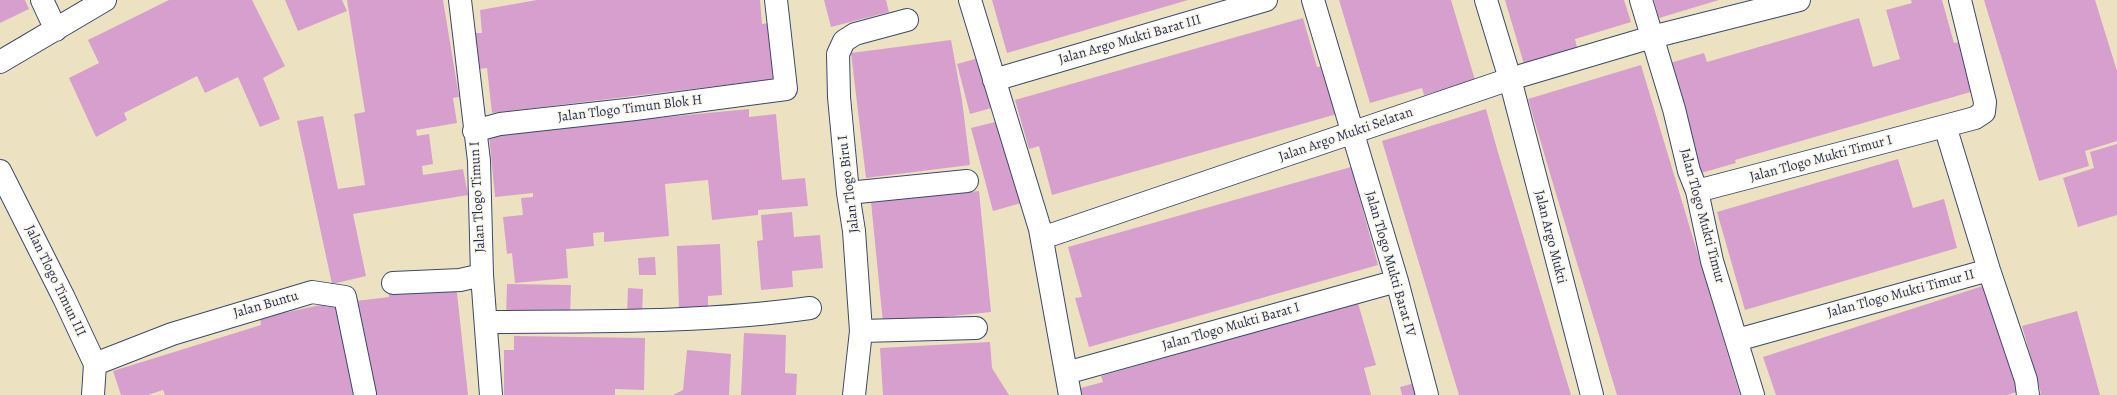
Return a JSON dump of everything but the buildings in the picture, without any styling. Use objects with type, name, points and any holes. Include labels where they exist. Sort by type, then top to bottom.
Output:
[{"type":"street","points":[[42,0],[56,30]]},
{"type":"street","points":[[0,62],[106,0]]},
{"type":"street","name":"Jalan Tlogo Timun I","points":[[460,0],[474,131],[479,161],[482,275],[491,395]]},
{"type":"street","name":"Jalan Tlogo Timun Blok H","points":[[474,131],[500,124],[635,109],[786,89],[776,0]]},
{"type":"street","points":[[970,0],[1042,238],[1070,395]]},
{"type":"street","name":"Jalan Argo Mukti Barat III","points":[[994,80],[1266,0]]},
{"type":"street","name":"Jalan Tlogo Mukti Barat IV","points":[[1313,0],[1351,134],[1397,281],[1427,395]]},
{"type":"street","name":"Jalan Argo Mukti","points":[[1486,0],[1510,79],[1592,395]]},
{"type":"street","name":"Jalan Tlogo Mukti Timur","points":[[1641,0],[1674,110],[1689,171],[1697,191],[1712,261],[1753,395]]},
{"type":"street","name":"Jalan Argo Mukti Selatan","points":[[1042,238],[1510,79],[1652,37],[1799,0]]},
{"type":"street","name":"Jalan Tlogo Mukti Timur I","points":[[1697,191],[1975,118],[1984,112],[1985,102],[1960,0]]},
{"type":"street","name":"Jalan Tlogo Biru I","points":[[854,395],[861,330],[854,231],[848,193],[838,54],[844,41],[856,34],[907,20]]},
{"type":"street","name":"Jalan Tlogo Mukti Timur II","points":[[1737,340],[1989,270],[1945,126]]},
{"type":"street","name":"Jalan Tlogo Timun III","points":[[0,171],[64,298],[95,364],[93,395]]},
{"type":"street","points":[[848,193],[967,181]]},
{"type":"street","points":[[1989,270],[2026,380],[2028,395]]},
{"type":"street","points":[[393,283],[460,280],[482,275]]},
{"type":"street","name":"Jalan Tlogo Mukti Barat I","points":[[1066,373],[1397,281]]},
{"type":"street","name":"Jalan Buntu","points":[[95,364],[172,334],[312,292],[345,297],[365,394]]},
{"type":"street","points":[[486,322],[660,321],[781,312],[810,308]]},
{"type":"street","points":[[861,330],[976,328]]}]
